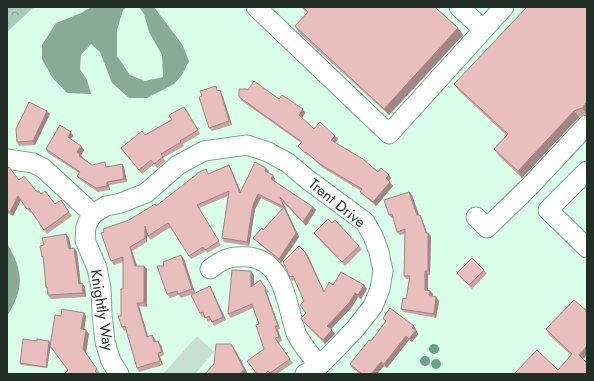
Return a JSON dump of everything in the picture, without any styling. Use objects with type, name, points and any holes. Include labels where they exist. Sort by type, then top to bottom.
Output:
[{"type":"street","points":[[256,7],[389,134],[504,7]]},
{"type":"street","points":[[459,7],[483,29]]},
{"type":"street","points":[[476,217],[487,228],[530,186],[587,125]]},
{"type":"street","name":"Trent Drive","points":[[93,214],[106,206],[120,203],[146,193],[178,165],[204,150],[247,145],[268,152],[288,163],[365,222],[373,236],[379,252],[383,271],[380,289],[373,306],[355,329],[312,370]]},
{"type":"street","points":[[7,159],[33,163],[43,168],[93,214]]},
{"type":"street","points":[[587,171],[548,210],[587,248]]},
{"type":"street","name":"Knightly Way","points":[[93,214],[86,227],[85,240],[97,268],[101,288],[105,342],[111,361],[119,374]]},
{"type":"street","points":[[210,269],[222,260],[238,256],[255,258],[269,265],[286,294],[296,334],[312,370]]},
{"type":"green space","points":[[7,7],[34,7],[7,32]]},
{"type":"shaded area","points":[[91,7],[127,7],[123,10],[117,30],[117,56],[130,75],[145,81],[163,77],[162,55],[149,32],[144,14],[139,7],[154,7],[182,44],[189,61],[182,75],[174,84],[147,98],[129,98],[112,83],[100,52],[91,44],[81,55],[80,69],[87,80],[91,94],[67,93],[52,77],[42,59],[42,45],[56,23],[81,13]]},
{"type":"shaded area","points":[[7,243],[16,262],[20,280],[17,297],[7,316]]},
{"type":"shaded area","points":[[197,336],[214,352],[195,374],[163,374]]},
{"type":"building","points":[[303,7],[435,7],[458,28],[384,109],[295,26],[308,12]]},
{"type":"building","points":[[527,7],[587,7],[587,102],[582,108],[574,111],[518,171],[494,149],[508,134],[454,84]]},
{"type":"building","points":[[254,81],[279,99],[282,95],[303,109],[299,115],[314,129],[320,122],[335,136],[331,140],[363,159],[378,172],[381,168],[389,175],[386,178],[390,182],[373,202],[360,192],[362,189],[320,164],[306,152],[305,153],[298,146],[302,142],[239,97],[239,89],[248,90]]},
{"type":"building","points":[[216,86],[217,91],[220,90],[229,121],[209,128],[199,97],[202,96],[200,91]]},
{"type":"building","points":[[29,102],[47,111],[33,141],[17,142],[16,129]]},
{"type":"building","points":[[184,107],[198,130],[161,154],[163,157],[154,164],[151,160],[139,170],[121,148],[142,131],[145,135],[172,120],[169,115]]},
{"type":"building","points":[[60,125],[71,132],[68,137],[81,146],[77,152],[80,155],[79,156],[92,165],[105,162],[106,167],[122,164],[124,179],[107,182],[107,186],[96,188],[77,176],[80,172],[46,149]]},
{"type":"building","points":[[255,162],[266,168],[265,171],[273,175],[271,179],[313,207],[303,222],[280,197],[284,207],[258,194],[253,205],[247,242],[222,238],[229,191],[197,205],[219,241],[205,250],[203,247],[189,256],[168,223],[148,236],[145,226],[145,238],[130,247],[135,266],[144,266],[144,303],[137,303],[147,337],[152,335],[154,342],[158,341],[162,352],[158,353],[160,361],[137,368],[125,326],[122,327],[118,316],[121,316],[123,257],[111,261],[101,233],[104,232],[103,229],[129,220],[155,204],[156,206],[197,173],[206,169],[208,174],[229,165],[240,193]]},
{"type":"building","points":[[9,167],[19,180],[24,176],[37,192],[39,191],[41,194],[45,191],[55,204],[61,200],[69,212],[44,230],[29,208],[27,209],[18,196],[10,212],[7,210],[7,169]]},
{"type":"building","points":[[409,192],[417,215],[420,215],[426,233],[428,233],[428,271],[425,271],[425,290],[430,291],[429,295],[436,297],[434,314],[401,309],[403,298],[406,299],[410,276],[404,276],[405,229],[397,232],[392,214],[389,215],[384,200]]},
{"type":"building","points":[[284,207],[296,233],[279,259],[253,238],[262,228],[263,230]]},
{"type":"building","points":[[328,219],[332,223],[335,220],[359,246],[342,262],[314,233]]},
{"type":"building","points":[[66,234],[69,249],[74,248],[79,284],[82,283],[83,293],[48,295],[43,256],[42,257],[40,246],[44,245],[42,238]]},
{"type":"building","points":[[299,246],[305,252],[324,292],[329,282],[333,285],[341,272],[364,285],[358,295],[355,293],[349,303],[327,326],[332,330],[323,340],[302,320],[301,318],[306,313],[300,305],[304,301],[293,276],[290,277],[283,262]]},
{"type":"building","points":[[181,255],[192,289],[178,294],[177,291],[167,294],[157,266],[164,266],[163,262]]},
{"type":"building","points":[[472,258],[484,270],[469,285],[457,273]]},
{"type":"building","points":[[232,270],[251,271],[251,287],[260,280],[266,289],[265,290],[278,326],[275,326],[279,337],[275,338],[290,359],[270,373],[268,371],[265,374],[257,374],[247,361],[264,349],[256,325],[259,324],[252,304],[228,314]]},
{"type":"building","points":[[210,286],[223,317],[212,322],[209,316],[205,318],[203,312],[200,313],[191,295]]},
{"type":"building","points":[[574,300],[587,311],[587,346],[579,355],[587,363],[587,374],[514,374],[537,350],[558,370],[572,354],[546,329]]},
{"type":"building","points":[[390,308],[414,326],[412,328],[416,330],[409,339],[406,336],[384,364],[381,362],[371,374],[362,374],[350,364],[369,340],[371,341],[386,321],[383,318]]},
{"type":"building","points":[[62,309],[84,313],[81,329],[86,330],[83,349],[97,369],[95,371],[98,374],[64,374],[68,370],[50,346],[55,315],[61,316]]},
{"type":"building","points":[[23,339],[49,341],[46,367],[20,363]]},
{"type":"building","points":[[216,344],[231,344],[244,369],[240,374],[205,374],[214,364]]}]
